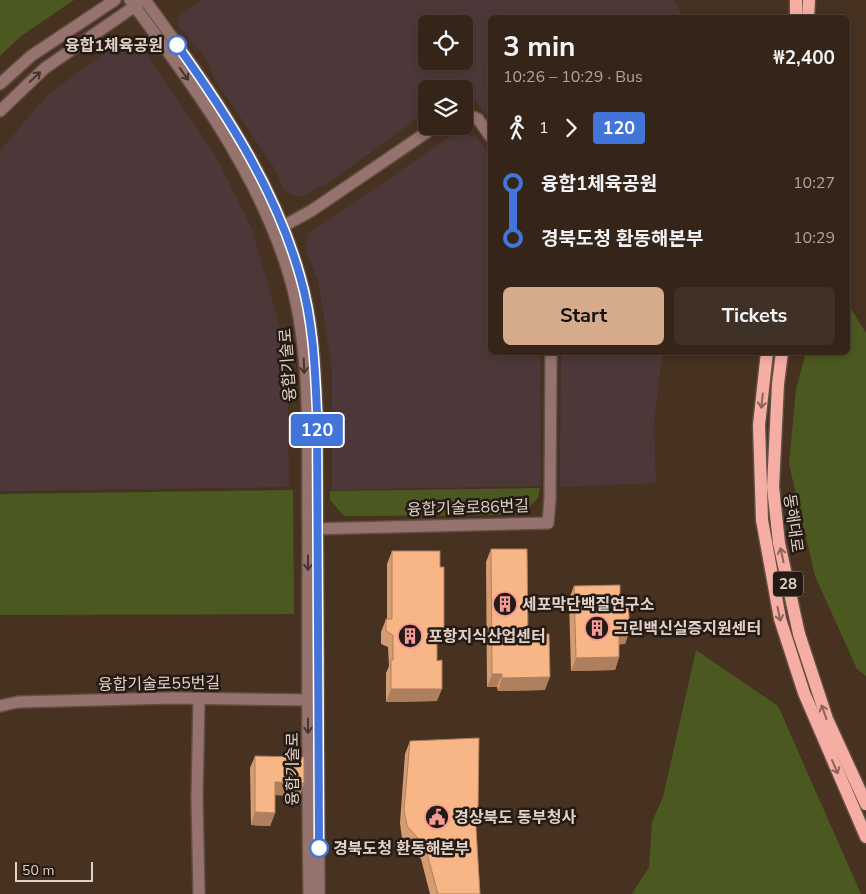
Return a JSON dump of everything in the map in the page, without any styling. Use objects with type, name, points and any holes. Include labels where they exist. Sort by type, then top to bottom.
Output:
[{"type":"main road","points":[[797,15],[801,1]]},
{"type":"main road","points":[[801,1],[807,15]]},
{"type":"main road","points":[[766,355],[759,425],[762,520],[780,619],[804,693],[866,836]]},
{"type":"main road","name":"동해대로","points":[[782,355],[778,384],[773,487],[779,543],[799,634],[827,719],[866,804]]},
{"type":"street","points":[[0,84],[31,56],[115,0]]},
{"type":"street","points":[[0,112],[45,68],[139,2]]},
{"type":"street","name":"융합기술로","points":[[139,2],[232,146],[279,228],[297,305],[304,353],[313,528],[314,700],[319,894]]},
{"type":"street","points":[[473,117],[478,119],[488,133]]},
{"type":"street","points":[[279,228],[326,201],[423,135]]},
{"type":"street","name":"융합기술로86번길","points":[[313,528],[548,523],[550,499],[551,355]]},
{"type":"street","points":[[199,698],[197,798],[199,894]]},
{"type":"street","name":"융합기술로55번길","points":[[0,706],[18,702],[199,698],[314,700]]},
{"type":"street","name":"융합기술로","points":[[309,894],[314,700]]},
{"type":"shaded area","points":[[203,0],[675,0],[681,15],[488,15],[488,118],[473,97],[473,80],[418,80],[418,118],[330,182],[300,197],[284,191],[275,169],[216,81],[207,60],[178,25],[178,16]]},
{"type":"shaded area","points":[[120,43],[141,46],[214,153],[252,229],[287,352],[289,487],[0,491],[0,151],[49,93]]},
{"type":"shaded area","points":[[453,135],[476,137],[488,152],[488,355],[540,355],[541,486],[332,490],[332,370],[318,280],[306,251],[308,234]]},
{"type":"shaded area","points":[[561,355],[662,355],[654,424],[656,483],[560,487]]},
{"type":"green space","points":[[0,0],[74,0],[21,36],[0,56]]},
{"type":"green space","points":[[850,307],[866,333],[866,676],[857,669],[815,576],[789,464],[796,389],[805,355],[850,355]]},
{"type":"green space","points":[[540,488],[538,498],[521,515],[344,516],[330,500],[330,491]]},
{"type":"green space","points":[[293,490],[294,614],[0,615],[0,494]]},
{"type":"green space","points":[[696,650],[778,706],[861,894],[632,894],[649,867],[652,822],[663,797]]},
{"type":"building","name":"세포막단백질연구소","points":[[491,549],[527,549],[528,634],[549,634],[550,677],[502,678],[502,674],[492,674]]},
{"type":"building","name":"포항지식산업센터","points":[[392,551],[440,551],[440,567],[444,567],[444,628],[437,628],[437,661],[442,660],[442,689],[391,689],[393,635],[386,631],[386,619],[392,619]]},
{"type":"building","name":"그린백신실증지원센터","points":[[620,585],[620,600],[629,599],[629,632],[619,632],[619,657],[576,658],[574,586]]},
{"type":"building","name":"경상북도 동부청사","points":[[479,738],[476,828],[480,894],[438,894],[425,846],[407,826],[404,810],[410,741]]},
{"type":"building","points":[[255,756],[304,757],[304,783],[275,782],[275,813],[255,812]]},
{"type":"bus line","name":"120","points":[[177,45],[219,105],[271,198],[288,239],[309,314],[315,366],[317,412],[320,704],[319,848]]},
{"type":"place","name":"융합1체육공원","points":[[177,45]]},
{"type":"place","name":"세포막단백질연구소","points":[[505,604]]},
{"type":"place","name":"그린백신실증지원센터","points":[[597,628]]},
{"type":"place","name":"포항지식산업센터","points":[[410,636]]},
{"type":"place","name":"경상북도 동부청사","points":[[437,817]]},
{"type":"place","name":"경북도청 환동해본부","points":[[319,848]]}]
